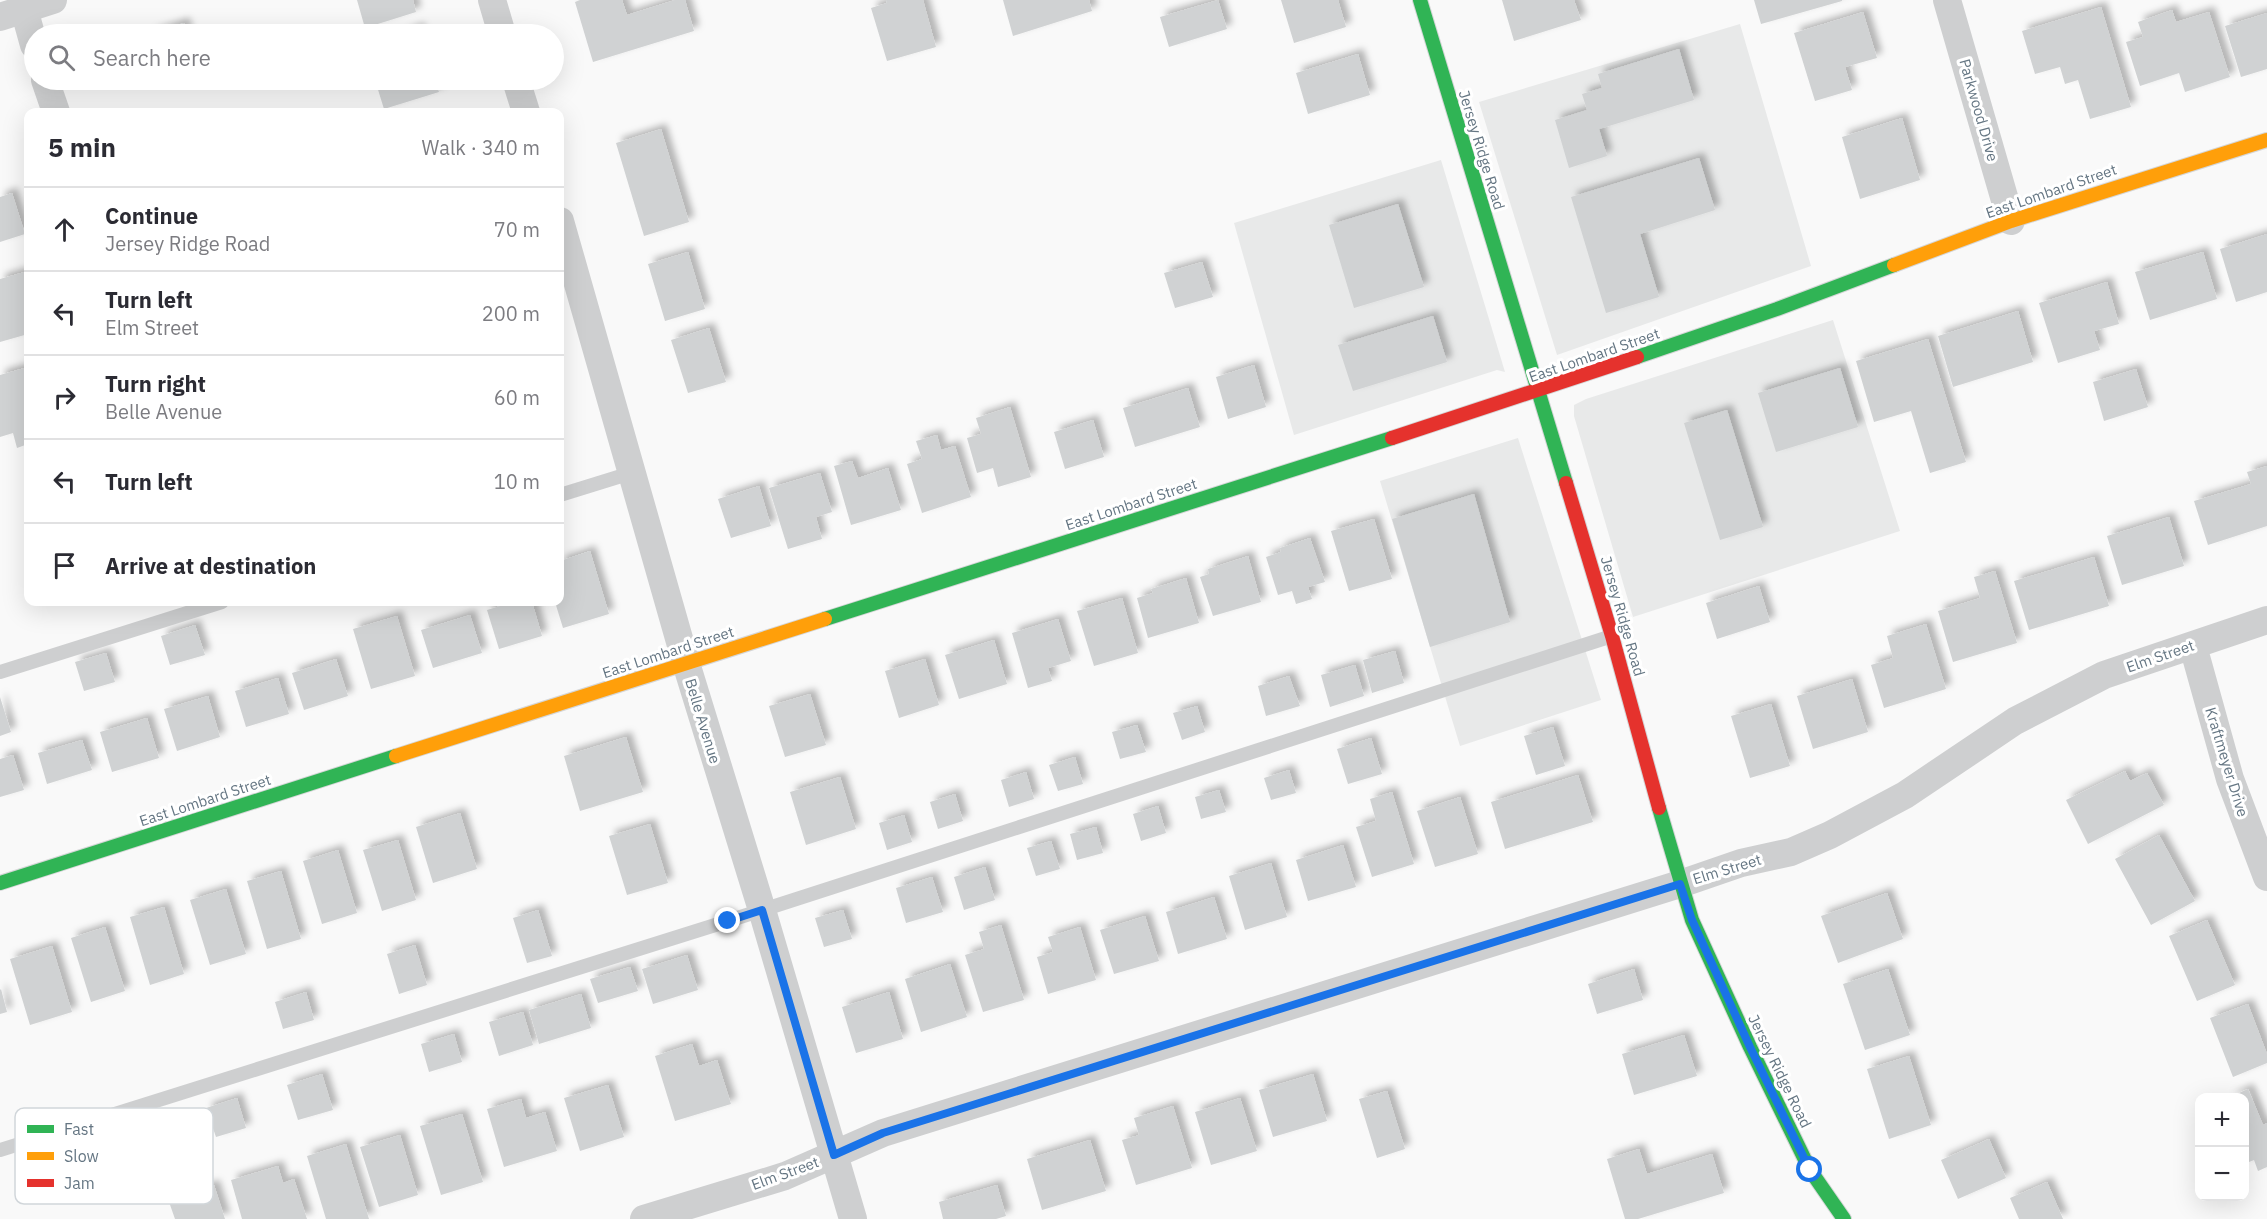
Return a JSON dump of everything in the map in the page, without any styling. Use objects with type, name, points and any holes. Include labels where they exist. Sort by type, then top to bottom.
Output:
[{"type":"street","points":[[24,30],[12,13],[53,0]]},
{"type":"street","points":[[492,0],[499,24]]},
{"type":"street","name":"Jersey Ridge Road","points":[[1419,0],[1612,636],[1680,884],[1697,931],[1810,1170],[1844,1219]]},
{"type":"street","name":"Parkwood Drive","points":[[1947,0],[2011,221]]},
{"type":"street","points":[[48,90],[55,108]]},
{"type":"street","points":[[519,90],[525,108]]},
{"type":"street","name":"East Lombard Street","points":[[0,883],[1538,391],[1777,309],[2011,221],[2267,140]]},
{"type":"street","name":"Belle Avenue","points":[[564,235],[686,663],[853,1219]]},
{"type":"street","name":"Elm Street","points":[[644,1219],[785,1176],[883,1133],[1741,863],[1791,852],[1830,835],[1905,795],[2015,721],[2104,675],[2267,621]]},
{"type":"street","name":"Kraftmeyer Drive","points":[[2193,646],[2230,779],[2267,877]]},
{"type":"lane","points":[[564,494],[631,473]]},
{"type":"lane","points":[[0,672],[209,606]]},
{"type":"lane","points":[[133,1108],[762,910],[1612,636]]},
{"type":"lane","points":[[0,1150],[15,1145]]},
{"type":"shaded area","points":[[1740,24],[1811,266],[1557,355],[1479,102]]},
{"type":"shaded area","points":[[1441,160],[1505,372],[1497,370],[1294,435],[1234,223]]},
{"type":"shaded area","points":[[1833,320],[1900,531],[1633,617],[1574,416],[1574,405],[1586,399]]},
{"type":"shaded area","points":[[1518,438],[1601,700],[1460,746],[1380,481]]},
{"type":"building","points":[[357,0],[413,0],[416,12],[378,24],[364,24]]},
{"type":"building","points":[[622,0],[627,15],[675,0],[685,0],[694,31],[593,62],[575,2]]},
{"type":"building","points":[[886,0],[923,0],[936,47],[887,61],[871,8],[887,3]]},
{"type":"building","points":[[1003,0],[1089,0],[1092,11],[1013,36]]},
{"type":"building","points":[[1218,0],[1227,29],[1169,47],[1160,17]]},
{"type":"building","points":[[1281,0],[1338,0],[1346,27],[1294,43]]},
{"type":"building","points":[[1502,0],[1574,0],[1581,20],[1514,41]]},
{"type":"building","points":[[1754,0],[1842,0],[1842,1],[1761,24]]},
{"type":"building","points":[[2101,7],[2131,107],[2090,119],[2078,80],[2065,84],[2060,67],[2035,74],[2022,31]]},
{"type":"building","points":[[2172,10],[2176,22],[2209,12],[2230,77],[2185,92],[2179,73],[2140,86],[2126,42],[2143,37],[2138,22]]},
{"type":"building","points":[[1863,12],[1877,58],[1845,67],[1852,90],[1815,101],[1794,33]]},
{"type":"building","points":[[2267,13],[2267,69],[2241,77],[2225,26]]},
{"type":"building","points":[[1679,49],[1694,100],[1599,129],[1607,156],[1569,168],[1555,120],[1587,110],[1582,94],[1602,88],[1598,74]]},
{"type":"building","points":[[1358,54],[1370,95],[1308,114],[1296,73]]},
{"type":"building","points":[[378,90],[438,90],[439,92],[387,108],[384,108]]},
{"type":"building","points":[[1902,118],[1920,180],[1860,199],[1842,137]]},
{"type":"building","points":[[661,129],[689,222],[644,236],[616,143]]},
{"type":"building","points":[[1699,158],[1715,210],[1640,234],[1659,297],[1606,313],[1571,197]]},
{"type":"building","points":[[12,193],[24,234],[0,242],[0,197]]},
{"type":"building","points":[[1398,204],[1424,287],[1354,308],[1329,225]]},
{"type":"building","points":[[2267,234],[2267,292],[2236,302],[2220,249]]},
{"type":"building","points":[[688,252],[705,309],[665,321],[648,264]]},
{"type":"building","points":[[2203,252],[2217,299],[2150,320],[2135,272]]},
{"type":"building","points":[[1202,262],[1213,297],[1175,308],[1164,273]]},
{"type":"building","points":[[24,272],[24,335],[0,342],[0,279]]},
{"type":"building","points":[[2107,282],[2119,324],[2094,331],[2100,350],[2058,363],[2039,303]]},
{"type":"building","points":[[2018,311],[2033,362],[1953,387],[1938,336]]},
{"type":"building","points":[[1433,316],[1447,362],[1353,391],[1338,345]]},
{"type":"building","points":[[709,328],[726,382],[688,393],[671,340]]},
{"type":"building","points":[[1928,339],[1966,462],[1930,473],[1911,411],[1874,422],[1856,361]]},
{"type":"building","points":[[1254,365],[1266,407],[1228,419],[1216,377]]},
{"type":"building","points":[[24,368],[24,445],[17,448],[13,433],[0,437],[0,375]]},
{"type":"building","points":[[1840,368],[1858,427],[1776,452],[1758,393]]},
{"type":"building","points":[[2136,369],[2148,407],[2104,421],[2093,382]]},
{"type":"building","points":[[1188,388],[1200,427],[1135,447],[1123,408]]},
{"type":"building","points":[[1010,407],[1031,477],[998,487],[993,468],[977,473],[967,438],[981,434],[976,418]]},
{"type":"building","points":[[1727,410],[1763,527],[1720,540],[1684,423]]},
{"type":"building","points":[[1093,420],[1104,457],[1065,469],[1054,432]]},
{"type":"building","points":[[937,435],[941,450],[955,446],[971,497],[922,513],[907,464],[922,459],[916,441]]},
{"type":"building","points":[[852,461],[858,478],[888,468],[901,510],[851,525],[834,466]]},
{"type":"building","points":[[2267,466],[2267,526],[2208,545],[2194,501],[2251,484],[2247,472]]},
{"type":"building","points":[[820,473],[832,512],[816,517],[822,539],[788,549],[769,488]]},
{"type":"building","points":[[759,486],[771,526],[731,538],[718,499]]},
{"type":"building","points":[[1474,494],[1510,622],[1430,647],[1392,519]]},
{"type":"building","points":[[2169,517],[2184,566],[2122,585],[2107,536]]},
{"type":"building","points":[[1374,519],[1392,579],[1349,591],[1331,531]]},
{"type":"building","points":[[1310,538],[1325,582],[1308,587],[1312,599],[1296,604],[1292,591],[1278,595],[1266,557],[1281,552],[1280,548]]},
{"type":"building","points":[[590,551],[609,614],[563,628],[556,606],[564,606],[564,560]]},
{"type":"building","points":[[1248,556],[1261,602],[1213,616],[1200,577],[1209,574],[1208,569]]},
{"type":"building","points":[[2094,557],[2109,606],[2029,630],[2014,581]]},
{"type":"building","points":[[1995,571],[2017,643],[1953,662],[1938,611],[1980,598],[1974,577]]},
{"type":"building","points":[[1186,578],[1199,623],[1148,638],[1137,598],[1153,593],[1151,589]]},
{"type":"building","points":[[1759,586],[1770,622],[1717,639],[1706,603]]},
{"type":"building","points":[[1122,598],[1138,653],[1094,666],[1077,611]]},
{"type":"building","points":[[500,606],[533,606],[542,636],[499,649],[487,610]]},
{"type":"building","points":[[470,615],[482,653],[433,668],[421,630]]},
{"type":"building","points":[[397,616],[415,676],[371,689],[353,629]]},
{"type":"building","points":[[1058,619],[1071,661],[1048,668],[1052,681],[1028,688],[1012,633]]},
{"type":"building","points":[[1926,624],[1946,689],[1884,708],[1871,665],[1893,658],[1887,636]]},
{"type":"building","points":[[195,625],[205,655],[170,665],[161,636]]},
{"type":"building","points":[[994,640],[1007,684],[959,699],[945,655]]},
{"type":"building","points":[[1395,651],[1404,683],[1372,693],[1363,660]]},
{"type":"building","points":[[106,653],[115,682],[84,691],[75,662]]},
{"type":"building","points":[[336,659],[348,696],[304,710],[292,673]]},
{"type":"building","points":[[925,659],[939,705],[899,718],[885,671]]},
{"type":"building","points":[[1355,665],[1364,696],[1330,707],[1321,675]]},
{"type":"building","points":[[1289,676],[1300,706],[1266,716],[1258,686]]},
{"type":"building","points":[[278,678],[289,714],[246,727],[235,691]]},
{"type":"building","points":[[1852,679],[1868,732],[1813,749],[1797,696]]},
{"type":"building","points":[[810,694],[826,745],[785,757],[769,706]]},
{"type":"building","points":[[208,696],[220,737],[177,751],[164,709]]},
{"type":"building","points":[[0,697],[11,732],[0,736]]},
{"type":"building","points":[[1771,704],[1790,766],[1750,778],[1731,716]]},
{"type":"building","points":[[1197,706],[1205,732],[1182,740],[1173,713]]},
{"type":"building","points":[[147,718],[159,758],[112,772],[100,732]]},
{"type":"building","points":[[1137,725],[1146,752],[1120,759],[1112,732]]},
{"type":"building","points":[[1553,727],[1565,766],[1536,775],[1524,736]]},
{"type":"building","points":[[626,737],[643,792],[580,811],[564,756]]},
{"type":"building","points":[[1371,738],[1382,774],[1348,784],[1337,749]]},
{"type":"building","points":[[82,740],[92,770],[47,784],[38,753]]},
{"type":"building","points":[[13,755],[24,790],[0,797],[0,759]]},
{"type":"building","points":[[1075,757],[1083,784],[1058,791],[1049,765]]},
{"type":"building","points":[[1289,770],[1296,793],[1271,800],[1264,778]]},
{"type":"building","points":[[2125,771],[2130,781],[2147,773],[2164,805],[2088,844],[2066,800]]},
{"type":"building","points":[[1026,772],[1034,799],[1009,807],[1001,780]]},
{"type":"building","points":[[1578,775],[1593,822],[1505,849],[1491,802]]},
{"type":"building","points":[[840,777],[856,829],[806,845],[790,792]]},
{"type":"building","points":[[1219,790],[1226,812],[1201,819],[1195,797]]},
{"type":"building","points":[[1392,792],[1414,864],[1372,877],[1356,827],[1376,821],[1370,799]]},
{"type":"building","points":[[955,794],[963,821],[938,829],[930,802]]},
{"type":"building","points":[[1460,797],[1478,854],[1435,867],[1417,811]]},
{"type":"building","points":[[1158,806],[1166,833],[1141,841],[1133,814]]},
{"type":"building","points":[[460,813],[477,869],[433,883],[416,827]]},
{"type":"building","points":[[904,815],[912,842],[887,850],[879,823]]},
{"type":"building","points":[[650,824],[668,883],[627,895],[609,836]]},
{"type":"building","points":[[1096,827],[1103,853],[1077,860],[1070,834]]},
{"type":"building","points":[[2159,835],[2195,901],[2151,925],[2115,859]]},
{"type":"building","points":[[398,840],[416,900],[382,911],[363,850]]},
{"type":"building","points":[[1051,841],[1060,869],[1036,876],[1027,848]]},
{"type":"building","points":[[1343,845],[1356,887],[1308,901],[1296,860]]},
{"type":"building","points":[[338,850],[357,913],[322,924],[303,861]]},
{"type":"building","points":[[1271,863],[1287,917],[1245,930],[1229,876]]},
{"type":"building","points":[[985,867],[995,900],[964,910],[954,877]]},
{"type":"building","points":[[281,871],[301,939],[267,949],[247,881]]},
{"type":"building","points":[[932,877],[943,912],[906,923],[896,888]]},
{"type":"building","points":[[226,889],[246,954],[210,965],[190,900]]},
{"type":"building","points":[[1887,893],[1903,939],[1838,963],[1821,916]]},
{"type":"building","points":[[1214,897],[1227,939],[1178,954],[1166,912]]},
{"type":"building","points":[[164,907],[184,974],[150,985],[130,917]]},
{"type":"building","points":[[538,910],[552,956],[527,963],[513,918]]},
{"type":"building","points":[[843,910],[852,939],[824,947],[815,918]]},
{"type":"building","points":[[1145,916],[1159,961],[1114,974],[1100,930]]},
{"type":"building","points":[[2207,920],[2235,985],[2197,1001],[2169,936]]},
{"type":"building","points":[[1001,925],[1024,1000],[983,1012],[965,955],[984,949],[979,932]]},
{"type":"building","points":[[105,927],[125,991],[91,1002],[71,938]]},
{"type":"building","points":[[1080,927],[1096,980],[1048,994],[1037,957],[1053,952],[1048,937]]},
{"type":"building","points":[[415,945],[427,985],[399,994],[387,954]]},
{"type":"building","points":[[52,946],[72,1012],[30,1025],[10,959]]},
{"type":"building","points":[[687,955],[698,990],[653,1004],[642,969]]},
{"type":"building","points":[[950,964],[967,1017],[921,1032],[905,979]]},
{"type":"building","points":[[630,967],[638,991],[598,1003],[590,979]]},
{"type":"building","points":[[1634,969],[1643,1000],[1597,1014],[1588,984]]},
{"type":"building","points":[[1888,969],[1910,1035],[1865,1050],[1843,984]]},
{"type":"building","points":[[0,990],[7,1012],[0,1014]]},
{"type":"building","points":[[306,992],[314,1020],[283,1029],[275,1002]]},
{"type":"building","points":[[889,992],[903,1039],[856,1053],[842,1007]]},
{"type":"building","points":[[581,994],[591,1028],[539,1044],[529,1010]]},
{"type":"building","points":[[2248,1004],[2267,1054],[2267,1063],[2233,1077],[2210,1018]]},
{"type":"building","points":[[523,1012],[533,1045],[499,1056],[489,1022]]},
{"type":"building","points":[[454,1034],[462,1062],[429,1072],[421,1044]]},
{"type":"building","points":[[1684,1035],[1697,1076],[1634,1095],[1622,1054]]},
{"type":"building","points":[[692,1044],[699,1066],[717,1060],[731,1104],[675,1121],[655,1056]]},
{"type":"building","points":[[1909,1056],[1931,1125],[1889,1139],[1867,1069]]},
{"type":"building","points":[[322,1074],[333,1110],[298,1120],[287,1085]]},
{"type":"building","points":[[1313,1074],[1327,1121],[1273,1137],[1259,1090]]},
{"type":"building","points":[[608,1085],[624,1137],[580,1151],[564,1098]]},
{"type":"building","points":[[2248,1089],[2263,1125],[2267,1123],[2267,1167],[2258,1171],[2254,1160],[2249,1162],[2249,1093],[2239,1093]]},
{"type":"building","points":[[1387,1091],[1405,1149],[1377,1158],[1359,1099]]},
{"type":"building","points":[[237,1098],[246,1128],[216,1137],[213,1128],[213,1108],[206,1108]]},
{"type":"building","points":[[1240,1098],[1257,1151],[1211,1165],[1195,1112]]},
{"type":"building","points":[[521,1099],[526,1118],[545,1112],[557,1151],[504,1167],[487,1109]]},
{"type":"building","points":[[1173,1106],[1192,1168],[1136,1185],[1122,1140],[1139,1135],[1134,1118]]},
{"type":"building","points":[[462,1114],[483,1182],[441,1195],[420,1126]]},
{"type":"building","points":[[400,1135],[418,1195],[379,1207],[360,1147]]},
{"type":"building","points":[[1989,1139],[2006,1178],[1958,1199],[1941,1160]]},
{"type":"building","points":[[1090,1140],[1106,1191],[1042,1210],[1027,1159]]},
{"type":"building","points":[[346,1144],[369,1219],[326,1219],[307,1156]]},
{"type":"building","points":[[1639,1149],[1647,1174],[1712,1154],[1724,1193],[1638,1219],[1625,1219],[1607,1159]]},
{"type":"building","points":[[278,1166],[283,1183],[294,1179],[307,1219],[242,1219],[231,1180]]},
{"type":"building","points":[[2047,1182],[2063,1219],[2019,1219],[2010,1198]]},
{"type":"building","points":[[213,1185],[225,1219],[175,1219],[170,1204],[213,1204]]},
{"type":"building","points":[[997,1185],[1006,1216],[996,1219],[943,1219],[939,1202]]},
{"type":"traffic: fast","points":[[1420,0],[1566,483]]},
{"type":"traffic: fast","points":[[1637,357],[1777,309],[1894,265]]},
{"type":"traffic: fast","points":[[825,619],[1392,438]]},
{"type":"traffic: fast","points":[[0,883],[396,756]]},
{"type":"traffic: fast","points":[[1659,808],[1692,920],[1810,1170],[1844,1219]]},
{"type":"traffic: slow","points":[[1894,265],[2011,221],[2267,140]]},
{"type":"traffic: slow","points":[[396,756],[825,619]]},
{"type":"traffic: jam","points":[[1392,438],[1637,357]]},
{"type":"traffic: jam","points":[[1566,483],[1612,636],[1659,808]]},
{"type":"route","points":[[728,921],[762,910],[834,1155],[883,1133],[1680,884],[1692,920],[1810,1170]]}]
